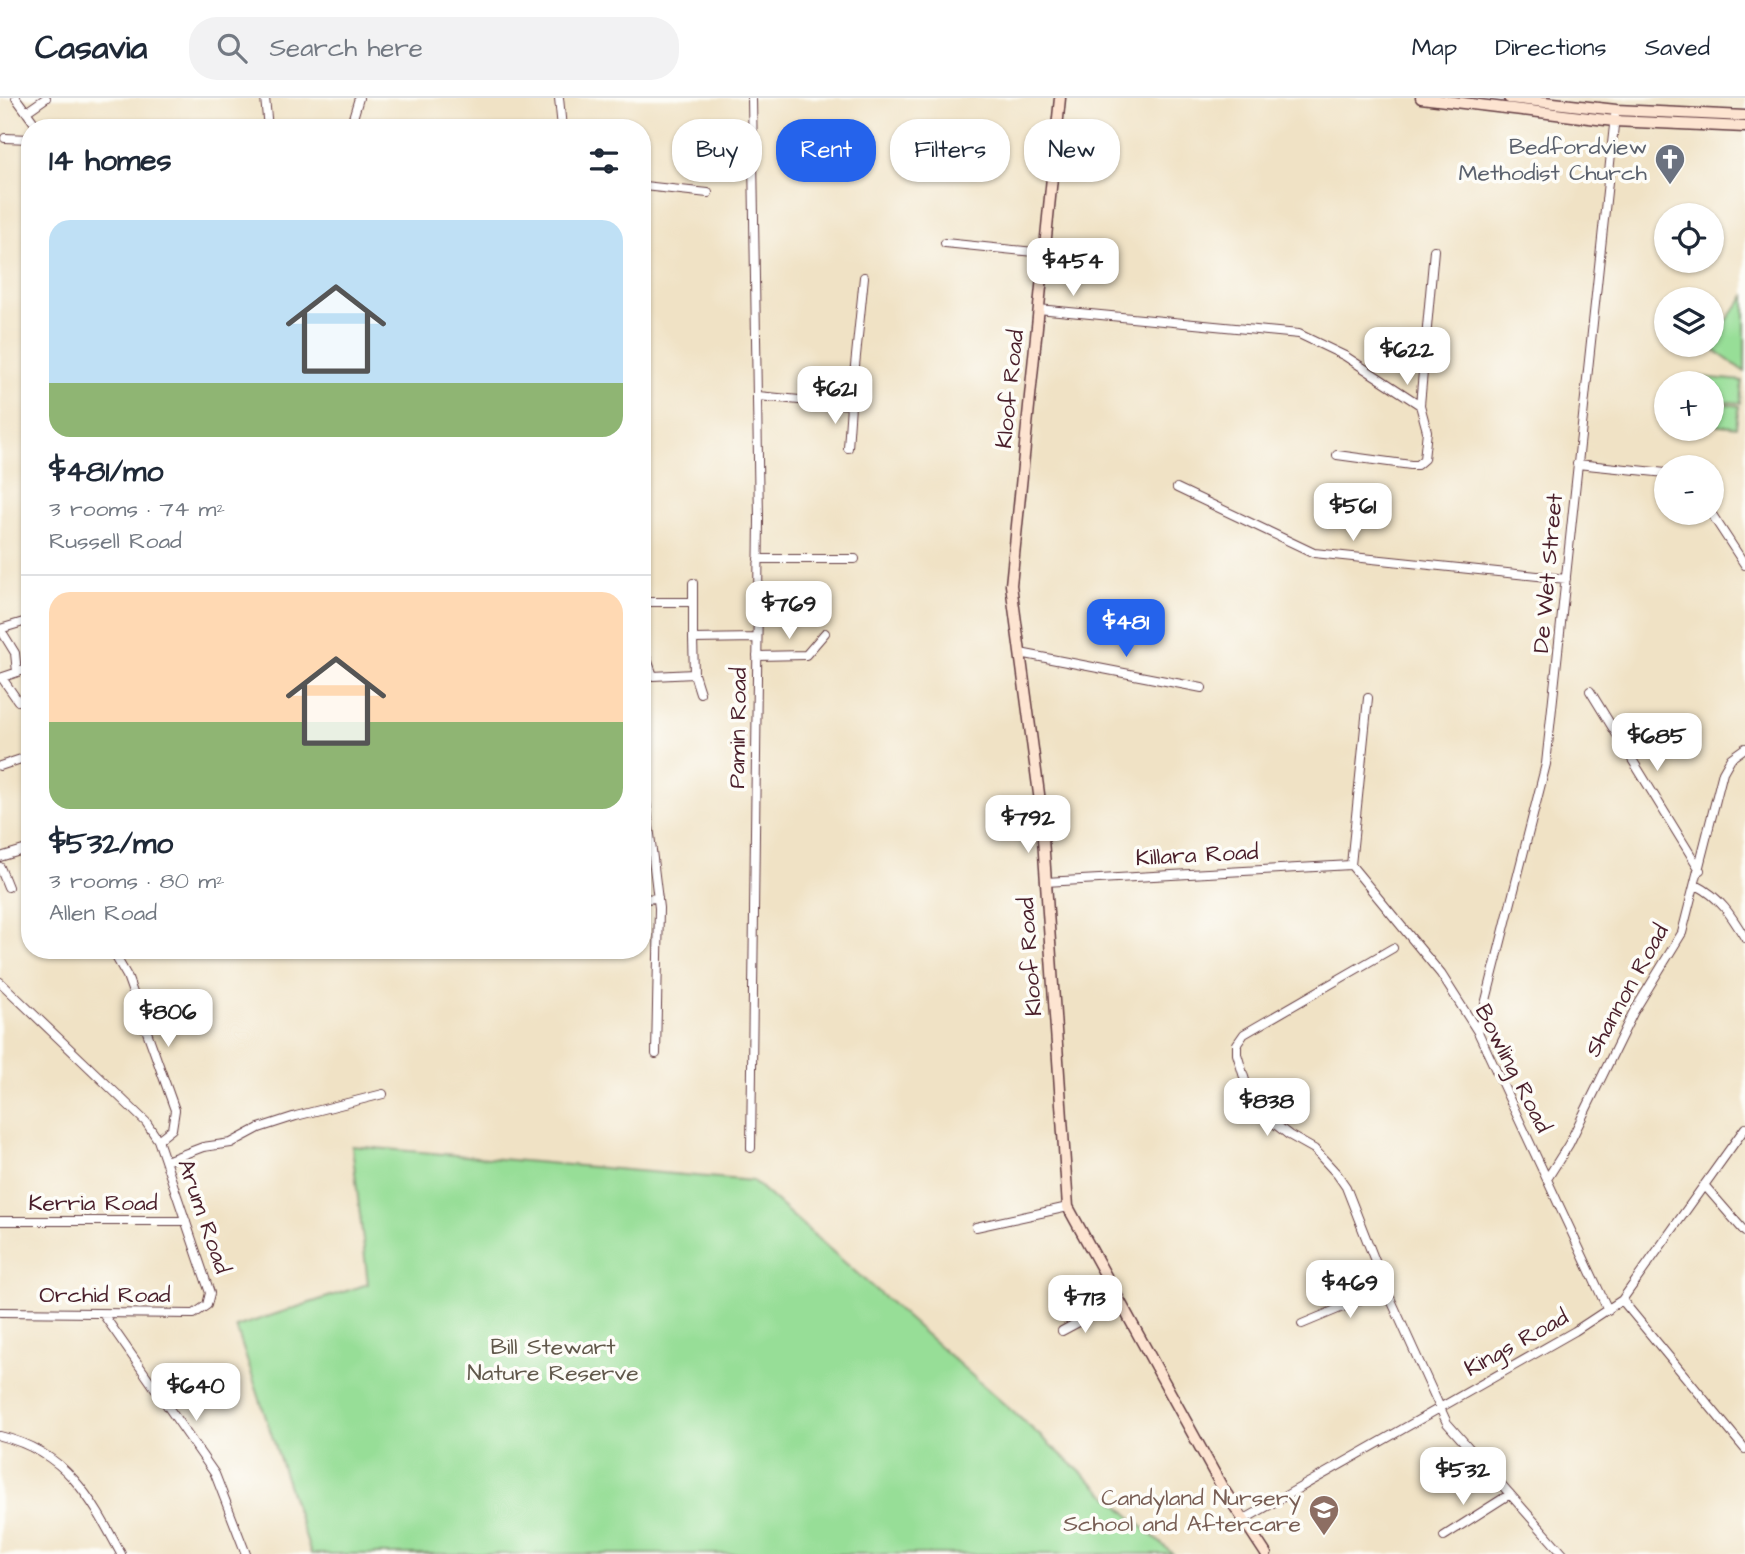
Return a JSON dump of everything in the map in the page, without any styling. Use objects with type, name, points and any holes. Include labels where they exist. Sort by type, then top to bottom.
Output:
[{"type":"main road","name":"Kloof Road","points":[[1060,98],[1012,560],[1012,600],[1041,809],[1068,1207],[1118,1301],[1243,1520],[1266,1554]]},
{"type":"main road","points":[[1421,98],[1745,127]]},
{"type":"main road","points":[[1509,98],[1555,103],[1615,116],[1745,116]]},
{"type":"street","points":[[16,98],[31,119]]},
{"type":"street","points":[[26,112],[46,98]]},
{"type":"street","points":[[265,98],[268,119]]},
{"type":"street","points":[[353,119],[359,98]]},
{"type":"street","points":[[559,98],[561,119]]},
{"type":"street","name":"Pamin Road","points":[[751,1148],[758,559],[758,396],[752,98]]},
{"type":"street","name":"De Wet Street","points":[[1478,1031],[1546,764],[1615,116]]},
{"type":"street","points":[[5,138],[21,139]]},
{"type":"street","points":[[651,187],[708,193]]},
{"type":"street","points":[[945,243],[1044,253]]},
{"type":"street","points":[[1337,456],[1411,466],[1420,463],[1427,439],[1420,405],[1434,250]]},
{"type":"street","points":[[848,447],[864,278]]},
{"type":"street","points":[[1038,309],[1299,334],[1345,355],[1420,405]]},
{"type":"street","points":[[758,396],[851,405]]},
{"type":"street","points":[[1577,464],[1654,472]]},
{"type":"street","points":[[1177,488],[1314,553],[1566,579]]},
{"type":"street","points":[[1719,525],[1745,565]]},
{"type":"street","points":[[758,559],[855,559]]},
{"type":"street","points":[[693,583],[694,674],[700,693]]},
{"type":"street","points":[[651,602],[693,602]]},
{"type":"street","points":[[17,673],[15,653],[2,632],[21,624]]},
{"type":"street","points":[[757,656],[806,655],[825,633]]},
{"type":"street","points":[[693,639],[757,638]]},
{"type":"street","points":[[1020,653],[1202,688]]},
{"type":"street","points":[[18,701],[1,678],[21,671]]},
{"type":"street","points":[[651,671],[653,676],[694,674]]},
{"type":"street","points":[[1590,691],[1700,870]]},
{"type":"street","points":[[1351,865],[1368,698]]},
{"type":"street","name":"Shannon Road","points":[[1548,1179],[1633,1013],[1682,933],[1724,767],[1745,748]]},
{"type":"street","points":[[0,766],[21,759]]},
{"type":"street","points":[[651,842],[658,898],[656,1054]]},
{"type":"street","points":[[0,857],[21,851]]},
{"type":"street","name":"Bowling Road","points":[[1351,865],[1441,974],[1478,1031],[1608,1310]]},
{"type":"street","name":"Killara Road","points":[[1045,882],[1351,865]]},
{"type":"street","points":[[0,867],[8,887]]},
{"type":"street","points":[[1696,885],[1712,893],[1724,905],[1745,938]]},
{"type":"street","points":[[651,898],[658,898]]},
{"type":"street","points":[[1393,948],[1244,1034],[1237,1044],[1237,1054],[1253,1107],[1289,1135],[1314,1149],[1346,1187],[1386,1289],[1438,1407],[1456,1434],[1563,1554]]},
{"type":"street","points":[[117,959],[127,976],[175,1110],[172,1129],[158,1140]]},
{"type":"street","name":"Arum Road","points":[[0,982],[146,1122],[158,1140],[209,1290],[207,1305]]},
{"type":"street","points":[[166,1161],[203,1147],[231,1143],[259,1128],[296,1116],[383,1094]]},
{"type":"street","name":"Kings Road","points":[[1243,1520],[1622,1300],[1745,1128]]},
{"type":"street","points":[[1705,1186],[1745,1232]]},
{"type":"street","points":[[976,1227],[1068,1207]]},
{"type":"street","name":"Kerria Road","points":[[0,1221],[186,1221]]},
{"type":"street","points":[[1302,1324],[1386,1289]]},
{"type":"street","points":[[1622,1300],[1745,1449]]},
{"type":"street","points":[[1062,1331],[1118,1301]]},
{"type":"street","name":"Orchid Road","points":[[0,1312],[194,1314],[207,1305]]},
{"type":"street","points":[[103,1314],[215,1474],[246,1554]]},
{"type":"street","points":[[0,1436],[36,1447],[77,1481],[121,1554]]},
{"type":"street","points":[[1444,1536],[1510,1494]]},
{"type":"green space","points":[[1745,296],[1745,372],[1724,357],[1724,324]]},
{"type":"green space","points":[[1724,379],[1742,381],[1740,403],[1724,401]]},
{"type":"green space","points":[[1724,404],[1739,406],[1736,427],[1724,426]]},
{"type":"green space","name":"Bill Stewart Nature Reserve","points":[[352,1146],[753,1181],[1173,1554],[311,1554],[236,1327],[368,1284]]},
{"type":"place","name":"Bedfordview Methodist Church","points":[[1670,186]]},
{"type":"place","name":"Candyland Nursery School and Aftercare","points":[[1324,1537]]}]
